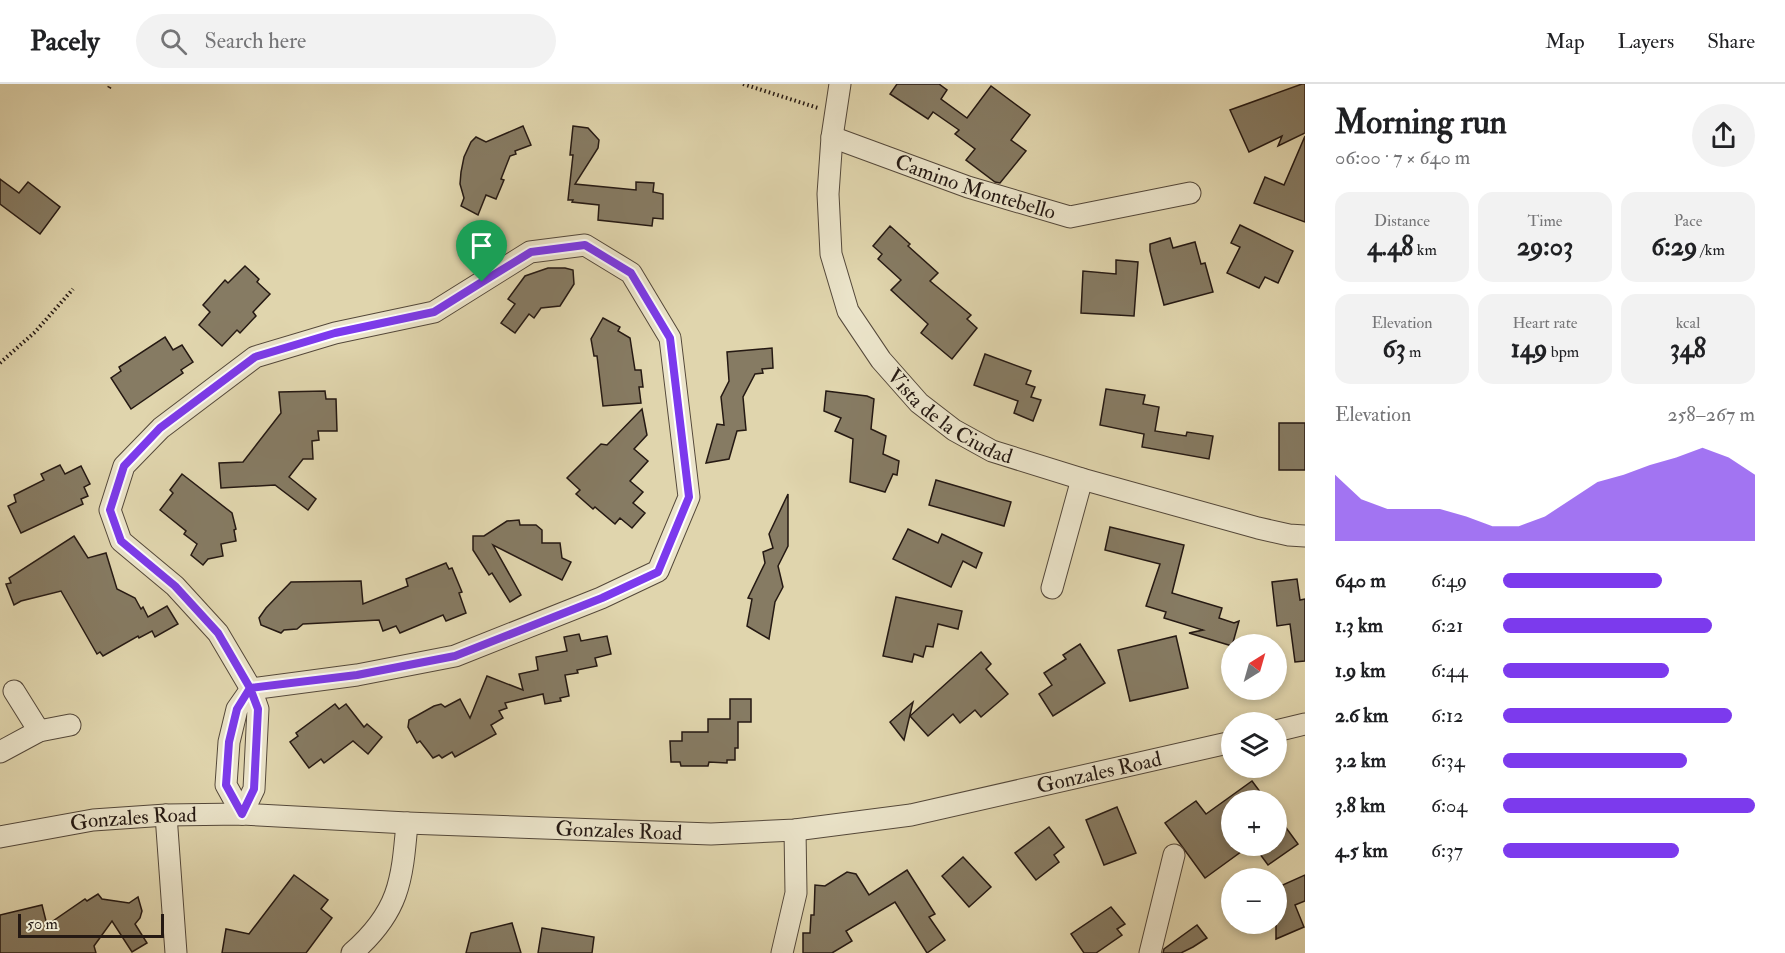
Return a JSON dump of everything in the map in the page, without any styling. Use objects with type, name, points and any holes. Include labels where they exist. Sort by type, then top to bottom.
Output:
[{"type":"street","name":"Vista de la Ciudad","points":[[840,84],[832,137],[828,194],[831,254],[848,311],[881,360],[920,403],[954,430],[992,451],[1082,479],[1258,528],[1305,536]]},
{"type":"street","name":"Camino Montebello","points":[[832,137],[968,187],[1070,216],[1191,193]]},
{"type":"street","points":[[585,245],[631,273],[670,338],[689,497],[658,572],[602,598],[455,656],[357,675],[250,688],[218,633],[175,586],[121,541],[110,510],[124,466],[160,428],[255,357],[335,333],[434,312],[531,252],[585,245]]},
{"type":"street","points":[[1052,588],[1082,479]]},
{"type":"street","points":[[242,814],[226,785],[229,742],[237,709],[250,688]]},
{"type":"street","points":[[14,691],[39,730]]},
{"type":"street","points":[[1287,728],[1305,724]]},
{"type":"street","points":[[0,752],[39,730],[70,725]]},
{"type":"street","name":"Gonzales Road","points":[[0,837],[93,820],[166,814],[242,814],[407,823],[711,834],[795,830],[911,815],[1221,745]]},
{"type":"street","points":[[166,814],[176,953]]},
{"type":"street","points":[[352,953],[391,909],[404,863],[407,823]]},
{"type":"street","points":[[783,953],[796,893],[795,830]]},
{"type":"street","points":[[1150,953],[1174,855]]},
{"type":"path","points":[[743,84],[836,114]]},
{"type":"path","points":[[0,363],[35,332],[73,289]]},
{"type":"building","points":[[897,84],[939,84],[947,90],[941,99],[967,118],[991,86],[1030,115],[1011,140],[1026,151],[1000,183],[995,182],[966,160],[975,149],[955,134],[959,130],[933,112],[928,119],[890,94]]},
{"type":"building","points":[[1305,84],[1305,133],[1278,146],[1282,136],[1249,152],[1230,110]]},
{"type":"building","points":[[523,126],[531,145],[515,151],[516,154],[510,156],[496,199],[486,195],[478,215],[461,206],[464,198],[460,184],[461,172],[464,157],[471,142],[476,137],[486,142]]},
{"type":"building","points":[[573,126],[588,128],[599,140],[598,148],[575,184],[636,190],[636,182],[654,183],[653,192],[663,194],[663,219],[653,218],[652,226],[598,220],[599,205],[568,200],[573,155],[570,155]]},
{"type":"building","points":[[1305,136],[1305,222],[1254,203],[1265,177],[1284,185]]},
{"type":"building","points":[[0,179],[19,193],[28,182],[60,207],[40,234],[0,204]]},
{"type":"building","points":[[1240,225],[1293,251],[1278,283],[1265,277],[1259,288],[1227,273],[1240,247],[1231,243]]},
{"type":"building","points":[[890,226],[938,273],[930,281],[971,315],[967,319],[977,328],[952,359],[921,333],[928,324],[891,290],[901,280],[878,259],[882,254],[873,246]]},
{"type":"building","points":[[1170,238],[1173,248],[1195,242],[1201,264],[1205,263],[1213,292],[1164,305],[1150,244]]},
{"type":"building","points":[[1116,260],[1138,262],[1134,316],[1081,313],[1083,271],[1116,274]]},
{"type":"building","points":[[245,266],[270,294],[253,312],[256,316],[240,333],[237,330],[222,346],[199,325],[210,312],[203,305],[225,280],[228,283]]},
{"type":"building","points":[[548,268],[573,270],[574,284],[560,306],[541,308],[534,318],[529,314],[515,333],[501,323],[515,304],[508,299],[525,276]]},
{"type":"building","points":[[603,318],[620,327],[618,331],[630,338],[635,370],[641,370],[643,387],[639,387],[641,403],[603,406],[597,356],[594,356],[591,339]]},
{"type":"building","points":[[165,337],[173,350],[182,345],[193,362],[181,370],[183,373],[131,409],[111,378],[121,371],[119,367]]},
{"type":"building","points":[[772,348],[773,368],[762,369],[763,373],[755,374],[743,397],[746,430],[737,431],[729,459],[706,463],[717,424],[724,425],[721,397],[729,381],[727,352]]},
{"type":"building","points":[[985,354],[1031,371],[1026,384],[1035,387],[1031,397],[1041,400],[1033,421],[1014,413],[1018,401],[974,385]]},
{"type":"building","points":[[1106,389],[1145,395],[1143,404],[1159,407],[1155,431],[1186,436],[1187,432],[1213,436],[1209,459],[1142,447],[1144,434],[1100,425]]},
{"type":"building","points":[[325,391],[326,399],[336,399],[337,431],[318,431],[319,440],[312,441],[313,459],[303,459],[289,477],[316,499],[308,510],[275,485],[221,488],[219,463],[243,462],[281,413],[279,392]]},
{"type":"building","points":[[826,391],[867,396],[874,399],[871,429],[886,436],[883,454],[899,461],[897,475],[893,474],[885,492],[850,482],[853,439],[835,431],[841,418],[824,411]]},
{"type":"building","points":[[642,409],[647,435],[634,449],[648,461],[630,481],[643,492],[633,503],[645,513],[632,528],[620,518],[615,524],[595,507],[593,509],[576,494],[580,490],[567,478],[601,444],[607,445]]},
{"type":"building","points":[[1279,423],[1305,423],[1305,470],[1279,470]]},
{"type":"building","points":[[60,465],[65,474],[81,466],[90,484],[84,487],[88,496],[81,499],[83,504],[21,533],[8,506],[16,502],[14,495],[44,480],[41,474]]},
{"type":"building","points":[[182,474],[232,513],[236,529],[234,530],[236,541],[221,544],[223,556],[208,559],[203,565],[191,555],[197,544],[184,534],[186,531],[160,510],[173,493],[170,490]]},
{"type":"building","points":[[936,480],[1011,502],[1004,526],[929,505]]},
{"type":"building","points":[[788,494],[788,546],[778,566],[783,587],[775,602],[769,639],[747,626],[752,599],[748,598],[765,563],[763,552],[773,548],[769,534]]},
{"type":"building","points":[[519,520],[520,525],[536,525],[542,530],[542,543],[560,543],[562,558],[571,562],[562,580],[493,545],[521,595],[510,602],[492,573],[489,575],[473,550],[473,536],[484,536],[507,521]]},
{"type":"building","points":[[1110,527],[1184,545],[1172,593],[1222,608],[1219,618],[1234,623],[1239,621],[1235,634],[1221,634],[1221,643],[1189,633],[1203,630],[1164,618],[1166,612],[1146,606],[1160,564],[1105,550]]},
{"type":"building","points":[[908,529],[938,543],[942,534],[982,553],[976,568],[963,561],[951,587],[893,559]]},
{"type":"building","points":[[74,536],[88,558],[106,553],[117,589],[135,598],[148,617],[167,606],[178,624],[155,637],[152,631],[139,638],[138,636],[103,656],[100,652],[97,654],[61,591],[21,601],[14,605],[6,584],[11,583],[9,578]]},
{"type":"building","points":[[446,563],[449,569],[452,568],[462,592],[459,593],[466,613],[446,621],[443,615],[400,633],[396,626],[383,631],[379,620],[303,624],[297,629],[284,630],[281,633],[261,625],[259,618],[291,582],[361,581],[363,604],[408,586],[406,579]]},
{"type":"building","points":[[1297,579],[1300,600],[1305,599],[1305,661],[1295,662],[1290,624],[1277,626],[1272,582]]},
{"type":"building","points":[[896,597],[962,611],[958,629],[938,624],[933,647],[926,646],[923,657],[914,654],[912,662],[883,656]]},
{"type":"building","points":[[579,634],[581,641],[607,636],[611,654],[595,658],[597,666],[565,675],[569,696],[560,698],[561,701],[545,704],[543,694],[505,703],[507,708],[499,711],[503,718],[491,725],[496,734],[455,757],[452,752],[442,758],[439,755],[433,758],[420,741],[417,743],[408,727],[409,720],[434,706],[441,704],[445,707],[460,699],[470,718],[487,676],[523,690],[519,674],[538,670],[536,657],[567,651],[564,637]]},
{"type":"building","points":[[1176,636],[1188,688],[1130,701],[1118,650]]},
{"type":"building","points":[[1080,644],[1105,683],[1053,716],[1039,694],[1052,685],[1044,673],[1066,659],[1063,655]]},
{"type":"building","points":[[981,652],[991,664],[986,669],[1008,694],[981,717],[975,710],[960,723],[953,714],[928,736],[910,716]]},
{"type":"building","points":[[730,699],[751,699],[751,722],[738,722],[738,748],[735,748],[735,760],[727,760],[727,763],[709,762],[708,766],[681,766],[680,762],[671,762],[670,741],[682,741],[682,732],[708,732],[708,719],[730,719]]},
{"type":"building","points":[[913,702],[904,740],[890,722]]},
{"type":"building","points":[[335,704],[339,709],[346,704],[364,727],[367,724],[382,737],[368,754],[353,741],[324,763],[321,759],[309,768],[290,742],[298,736],[296,733]]},
{"type":"building","points":[[1252,781],[1259,790],[1239,790]]},
{"type":"building","points":[[1196,801],[1206,814],[1221,803],[1221,856],[1235,856],[1205,878],[1165,823]]},
{"type":"building","points":[[1117,807],[1136,853],[1104,865],[1086,820]]},
{"type":"building","points":[[1049,827],[1064,847],[1054,855],[1059,862],[1036,880],[1015,853]]},
{"type":"building","points":[[1287,829],[1298,844],[1287,852]]},
{"type":"building","points":[[1261,856],[1281,856],[1268,865]]},
{"type":"building","points":[[963,857],[991,887],[969,907],[942,876]]},
{"type":"building","points":[[907,870],[935,914],[929,917],[945,940],[927,953],[895,902],[846,931],[852,941],[832,953],[803,953],[803,933],[810,933],[811,915],[814,915],[815,885],[825,886],[847,872],[856,874],[869,895]]},
{"type":"building","points":[[294,875],[328,900],[321,909],[332,918],[306,953],[222,953],[226,929],[249,934]]},
{"type":"building","points":[[1305,875],[1305,901],[1295,905],[1304,927],[1276,939],[1276,934],[1287,934],[1287,883]]},
{"type":"building","points":[[98,894],[102,899],[129,903],[138,897],[142,911],[135,924],[147,943],[132,952],[112,921],[94,946],[96,953],[0,953],[0,915],[42,905],[47,925],[85,899],[87,901]]},
{"type":"building","points":[[1111,907],[1125,924],[1117,929],[1122,935],[1096,953],[1084,953],[1071,934]]},
{"type":"building","points":[[512,923],[521,953],[466,953],[471,933]]},
{"type":"building","points":[[1197,925],[1207,938],[1181,953],[1163,953],[1164,949]]},
{"type":"building","points":[[542,928],[594,937],[592,953],[538,953]]},
{"type":"route","points":[[482,282],[434,312],[335,333],[255,357],[160,428],[124,466],[110,510],[121,541],[175,586],[218,633],[250,688],[258,709],[254,789],[242,814],[226,785],[229,742],[237,709],[250,688],[357,675],[455,656],[602,598],[658,572],[689,497],[670,338],[631,273],[585,245],[531,252],[482,282]]}]
